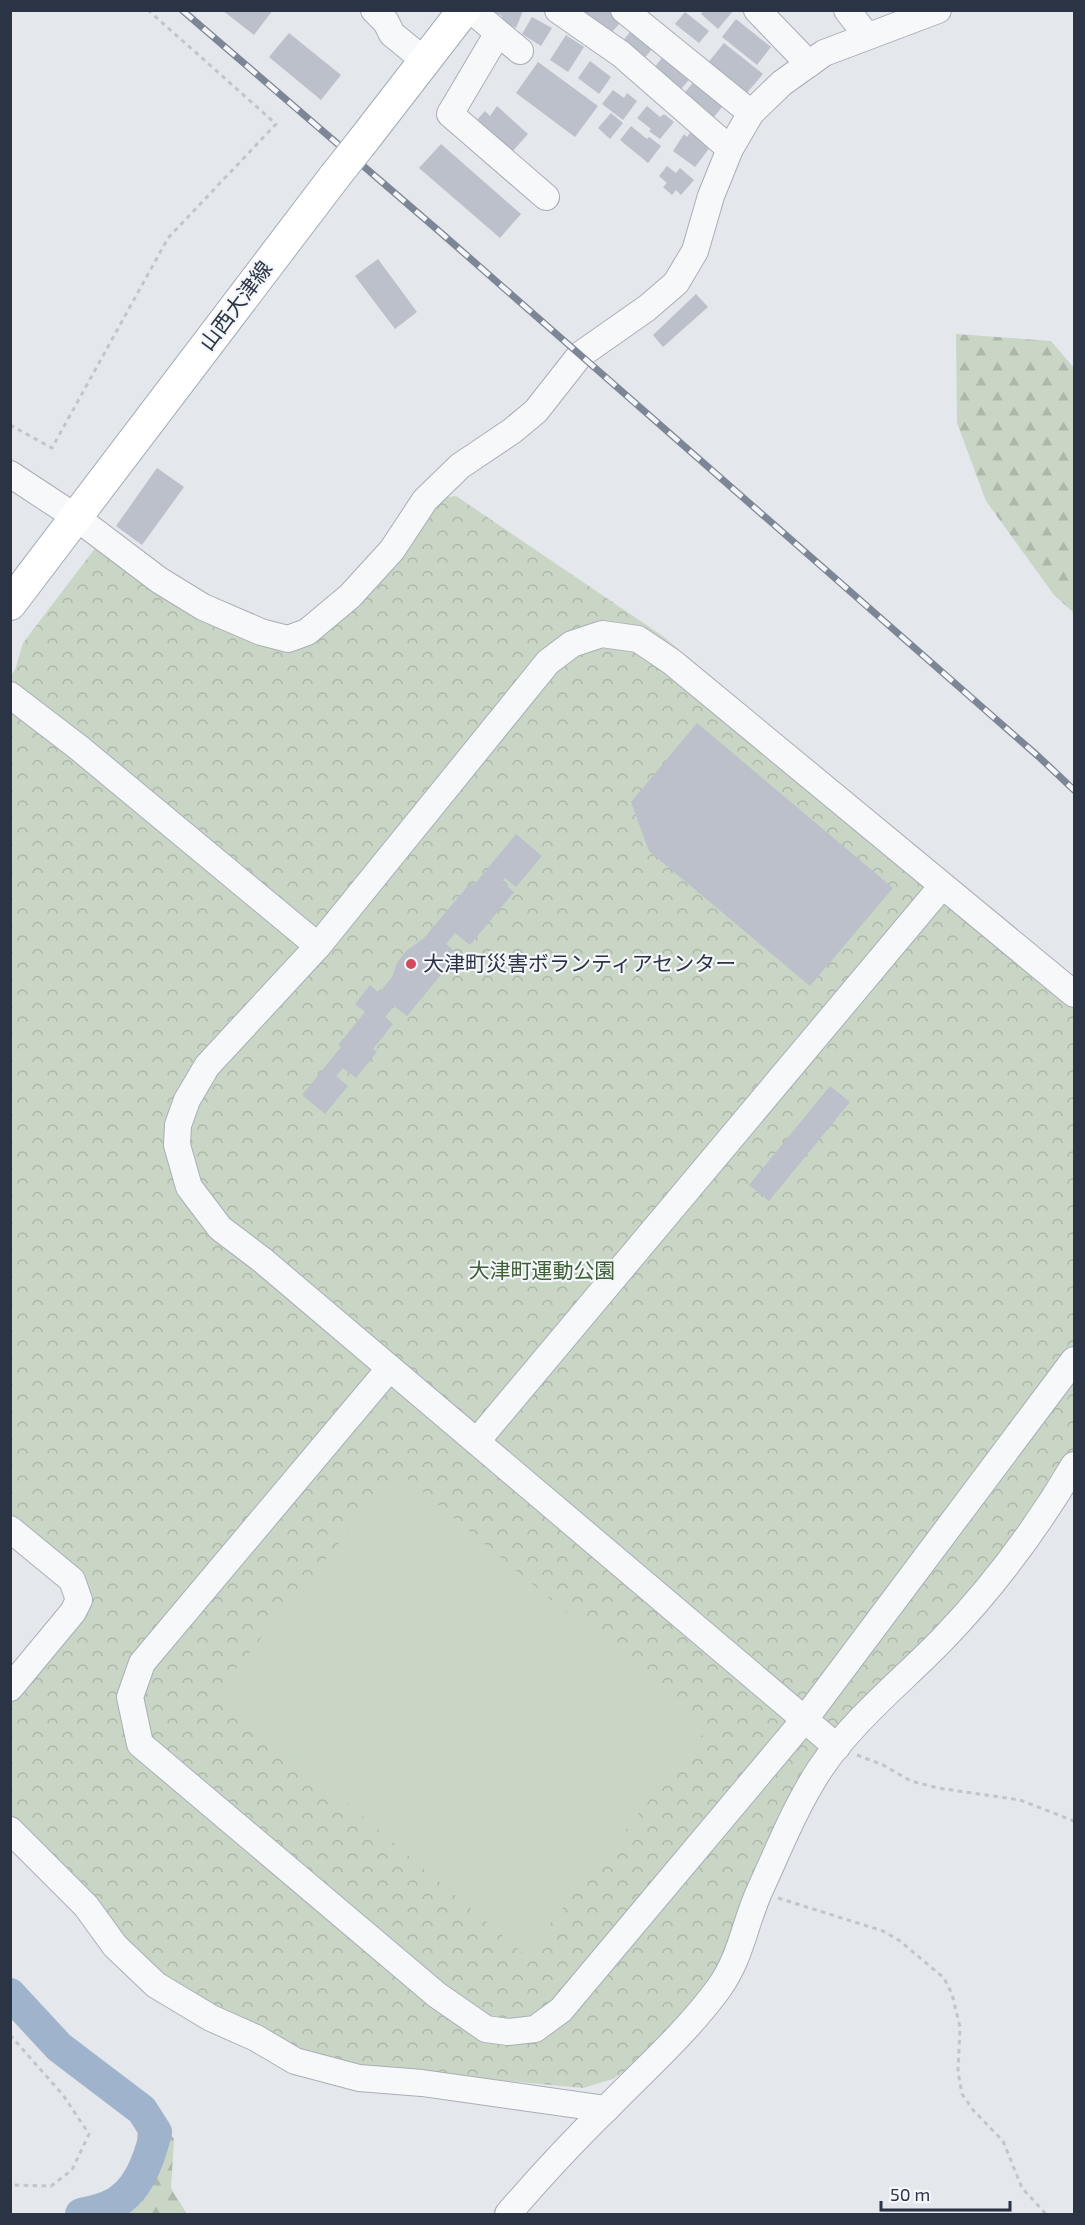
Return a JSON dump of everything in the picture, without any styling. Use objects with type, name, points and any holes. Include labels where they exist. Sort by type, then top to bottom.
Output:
[{"type":"main road","name":"山西大津線","points":[[10,604],[464,10]]},
{"type":"street","points":[[374,10],[386,22],[392,34],[425,61]]},
{"type":"street","points":[[471,10],[520,51]]},
{"type":"street","points":[[558,10],[621,54],[730,149]]},
{"type":"street","points":[[624,10],[751,113]]},
{"type":"street","points":[[757,10],[809,64]]},
{"type":"street","points":[[847,10],[867,36]]},
{"type":"street","points":[[10,474],[76,518],[159,580],[203,607],[261,632],[288,639],[307,632],[350,596],[392,550],[425,500],[460,466],[512,431],[536,411],[580,355],[647,308],[676,283],[695,251],[711,196],[730,149],[751,113],[782,83],[824,53],[938,10]]},
{"type":"street","points":[[498,33],[450,114],[546,197]]},
{"type":"street","points":[[837,1747],[261,1259],[220,1228],[189,1187],[177,1145],[178,1125],[187,1100],[207,1066],[318,946],[548,662],[572,644],[602,633],[638,639],[672,662],[1074,994]]},
{"type":"street","points":[[10,694],[78,747],[318,946]]},
{"type":"street","points":[[477,1442],[942,886]]},
{"type":"street","points":[[389,1369],[142,1663],[130,1697],[141,1744],[437,1995],[486,2029],[508,2032],[535,2029],[561,2010],[805,1719],[1074,1360]]},
{"type":"street","points":[[508,2214],[547,2169],[665,2051],[719,1988],[740,1951],[751,1910],[759,1892],[819,1770],[837,1747],[886,1694],[943,1639],[1010,1563],[1052,1503],[1074,1465]]},
{"type":"street","points":[[10,1529],[72,1580],[79,1600],[73,1612],[10,1688]]},
{"type":"street","points":[[10,1830],[86,1906],[115,1946],[156,1985],[211,2018],[256,2038],[295,2061],[359,2078],[422,2083],[606,2109]]},
{"type":"path","points":[[10,425],[52,448],[168,238],[276,124],[148,10]]},
{"type":"path","points":[[837,1747],[911,1780],[938,1788],[1020,1800],[1074,1821]]},
{"type":"path","points":[[759,1892],[883,1932],[900,1941],[944,1978],[952,1994],[960,2027],[958,2072],[962,2094],[973,2110],[1003,2141],[1022,2188],[1046,2214]]},
{"type":"path","points":[[10,2035],[63,2095],[89,2134],[72,2170],[51,2186],[10,2185]]},
{"type":"green space","points":[[956,334],[1051,341],[1074,368],[1074,613],[1054,595],[986,501],[957,423]]},
{"type":"green space","name":"大津町運動公園","points":[[456,496],[664,637],[1074,979],[1074,1452],[1040,1511],[959,1606],[850,1719],[729,1960],[662,2047],[613,2079],[583,2088],[376,2069],[315,2055],[275,2040],[175,1988],[130,1951],[11,1818],[11,1699],[88,1596],[11,1520],[11,675],[15,670],[23,643],[96,547],[254,641],[348,611],[393,568],[419,525],[440,498]]},
{"type":"green space","points":[[398,1471],[706,1730],[525,1955],[217,1692]]},
{"type":"green space","points":[[133,2085],[174,2139],[171,2188],[187,2214],[88,2214],[113,2189],[134,2161],[137,2134]]},
{"type":"building","points":[[222,10],[273,10],[254,35]]},
{"type":"building","points":[[495,10],[523,11],[516,28],[500,21],[502,16],[494,12]]},
{"type":"building","points":[[585,10],[619,10],[626,16],[606,39],[579,18]]},
{"type":"building","points":[[704,10],[734,10],[718,29],[701,14]]},
{"type":"building","points":[[685,12],[709,31],[699,43],[675,24]]},
{"type":"building","points":[[532,17],[552,28],[541,46],[522,34]]},
{"type":"building","points":[[736,19],[771,47],[757,65],[722,37]]},
{"type":"building","points":[[634,27],[655,46],[638,65],[618,47]]},
{"type":"building","points":[[289,33],[341,75],[321,100],[269,57]]},
{"type":"building","points":[[566,35],[584,47],[568,72],[550,60]]},
{"type":"building","points":[[724,43],[763,74],[746,94],[707,64]]},
{"type":"building","points":[[666,53],[693,75],[675,96],[649,74]]},
{"type":"building","points":[[590,61],[611,77],[599,94],[578,78]]},
{"type":"building","points":[[538,62],[598,106],[575,137],[516,93]]},
{"type":"building","points":[[697,78],[726,102],[710,122],[681,97]]},
{"type":"building","points":[[613,90],[624,98],[627,93],[637,101],[623,120],[602,104]]},
{"type":"building","points":[[497,106],[528,134],[511,153],[476,121],[485,111],[490,116]]},
{"type":"building","points":[[647,106],[660,117],[664,114],[674,122],[660,139],[637,118]]},
{"type":"building","points":[[611,113],[623,123],[610,139],[598,128]]},
{"type":"building","points":[[631,126],[647,139],[649,137],[661,146],[648,163],[620,140]]},
{"type":"building","points":[[691,131],[711,146],[695,167],[673,151],[684,134],[687,137]]},
{"type":"building","points":[[441,144],[521,214],[500,238],[419,168]]},
{"type":"building","points":[[667,166],[676,173],[680,168],[694,180],[681,195],[676,190],[672,195],[663,187],[667,183],[659,176]]},
{"type":"building","points":[[378,259],[417,312],[395,329],[355,276]]},
{"type":"building","points":[[696,294],[708,307],[663,347],[653,335]]},
{"type":"building","points":[[157,468],[184,487],[142,545],[116,526]]},
{"type":"building","points":[[697,723],[893,888],[810,986],[649,851],[631,802]]},
{"type":"building","points":[[516,834],[542,856],[516,887],[505,878],[502,882],[514,892],[470,945],[455,933],[446,944],[458,954],[407,1016],[394,1006],[385,1017],[393,1024],[373,1049],[377,1052],[356,1078],[343,1068],[336,1076],[348,1086],[325,1114],[302,1095],[341,1047],[338,1045],[365,1012],[355,1004],[370,985],[379,993],[392,977],[397,963],[406,951],[424,938],[471,882],[474,885]]},
{"type":"building","points":[[830,1086],[850,1102],[769,1201],[749,1185]]},
{"type":"waterway","points":[[10,1994],[59,2047],[142,2110],[156,2132],[146,2165],[128,2193],[109,2206],[81,2214]]},
{"type":"railway","points":[[182,10],[440,232],[1074,790]]},
{"type":"place","name":"大津町災害ボランティアセンター","points":[[411,964]]}]
